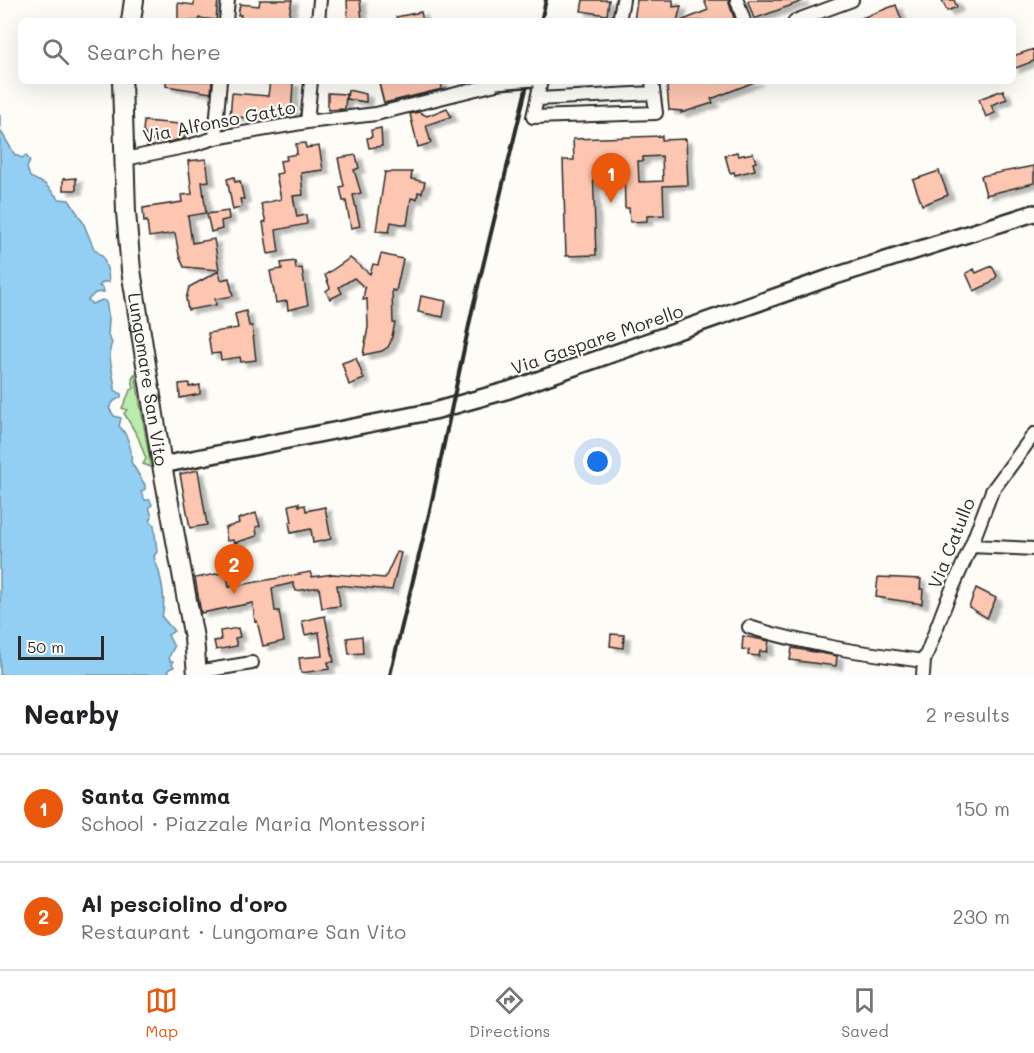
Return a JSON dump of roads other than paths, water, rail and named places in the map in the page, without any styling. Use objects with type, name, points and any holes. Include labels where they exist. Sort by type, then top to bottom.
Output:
[{"type":"main road","points":[[131,18],[134,0]]},
{"type":"main road","name":"Lungomare San Vito","points":[[122,84],[126,212],[131,270],[162,465],[194,638],[197,674]]},
{"type":"street","points":[[226,18],[228,0]]},
{"type":"street","points":[[318,18],[320,0]]},
{"type":"street","points":[[620,18],[623,0]]},
{"type":"street","points":[[737,0],[743,18]]},
{"type":"street","points":[[803,18],[852,0]]},
{"type":"street","points":[[215,138],[220,84]]},
{"type":"street","points":[[307,122],[311,84]]},
{"type":"street","name":"Via Alfonso Gatto","points":[[125,159],[189,146],[215,138],[307,122],[376,114],[496,84]]},
{"type":"street","points":[[538,99],[653,87],[656,113],[533,117],[540,84]]},
{"type":"street","name":"Via Gaspare Morello","points":[[162,465],[434,411],[509,390],[829,278],[1034,213]]},
{"type":"street","name":"Via Catullo","points":[[922,675],[924,661],[946,603],[992,491],[1034,434]]},
{"type":"street","points":[[971,546],[1034,549]]},
{"type":"street","points":[[749,627],[827,648],[924,661]]},
{"type":"street","points":[[197,674],[252,663]]},
{"type":"water","points":[[0,130],[15,155],[22,158],[26,155],[30,161],[27,168],[30,177],[45,184],[59,199],[69,200],[83,222],[94,249],[103,257],[108,272],[109,282],[103,282],[99,286],[104,292],[95,293],[88,300],[92,304],[102,300],[106,301],[109,319],[108,335],[112,343],[110,360],[115,390],[121,394],[121,397],[109,408],[114,416],[121,418],[119,426],[129,442],[131,462],[145,485],[145,489],[141,492],[145,500],[150,500],[152,505],[149,507],[152,517],[150,520],[154,525],[157,552],[154,556],[163,591],[162,617],[174,631],[168,635],[174,647],[169,657],[174,667],[168,671],[172,675],[0,675]]},
{"type":"railway","points":[[542,18],[546,0]]},
{"type":"railway","points":[[390,675],[430,510],[472,311],[527,84]]},
{"type":"place","name":"Santa Gemma","points":[[611,203]]},
{"type":"place","name":"Al pesciolino d'oro","points":[[234,594]]}]
